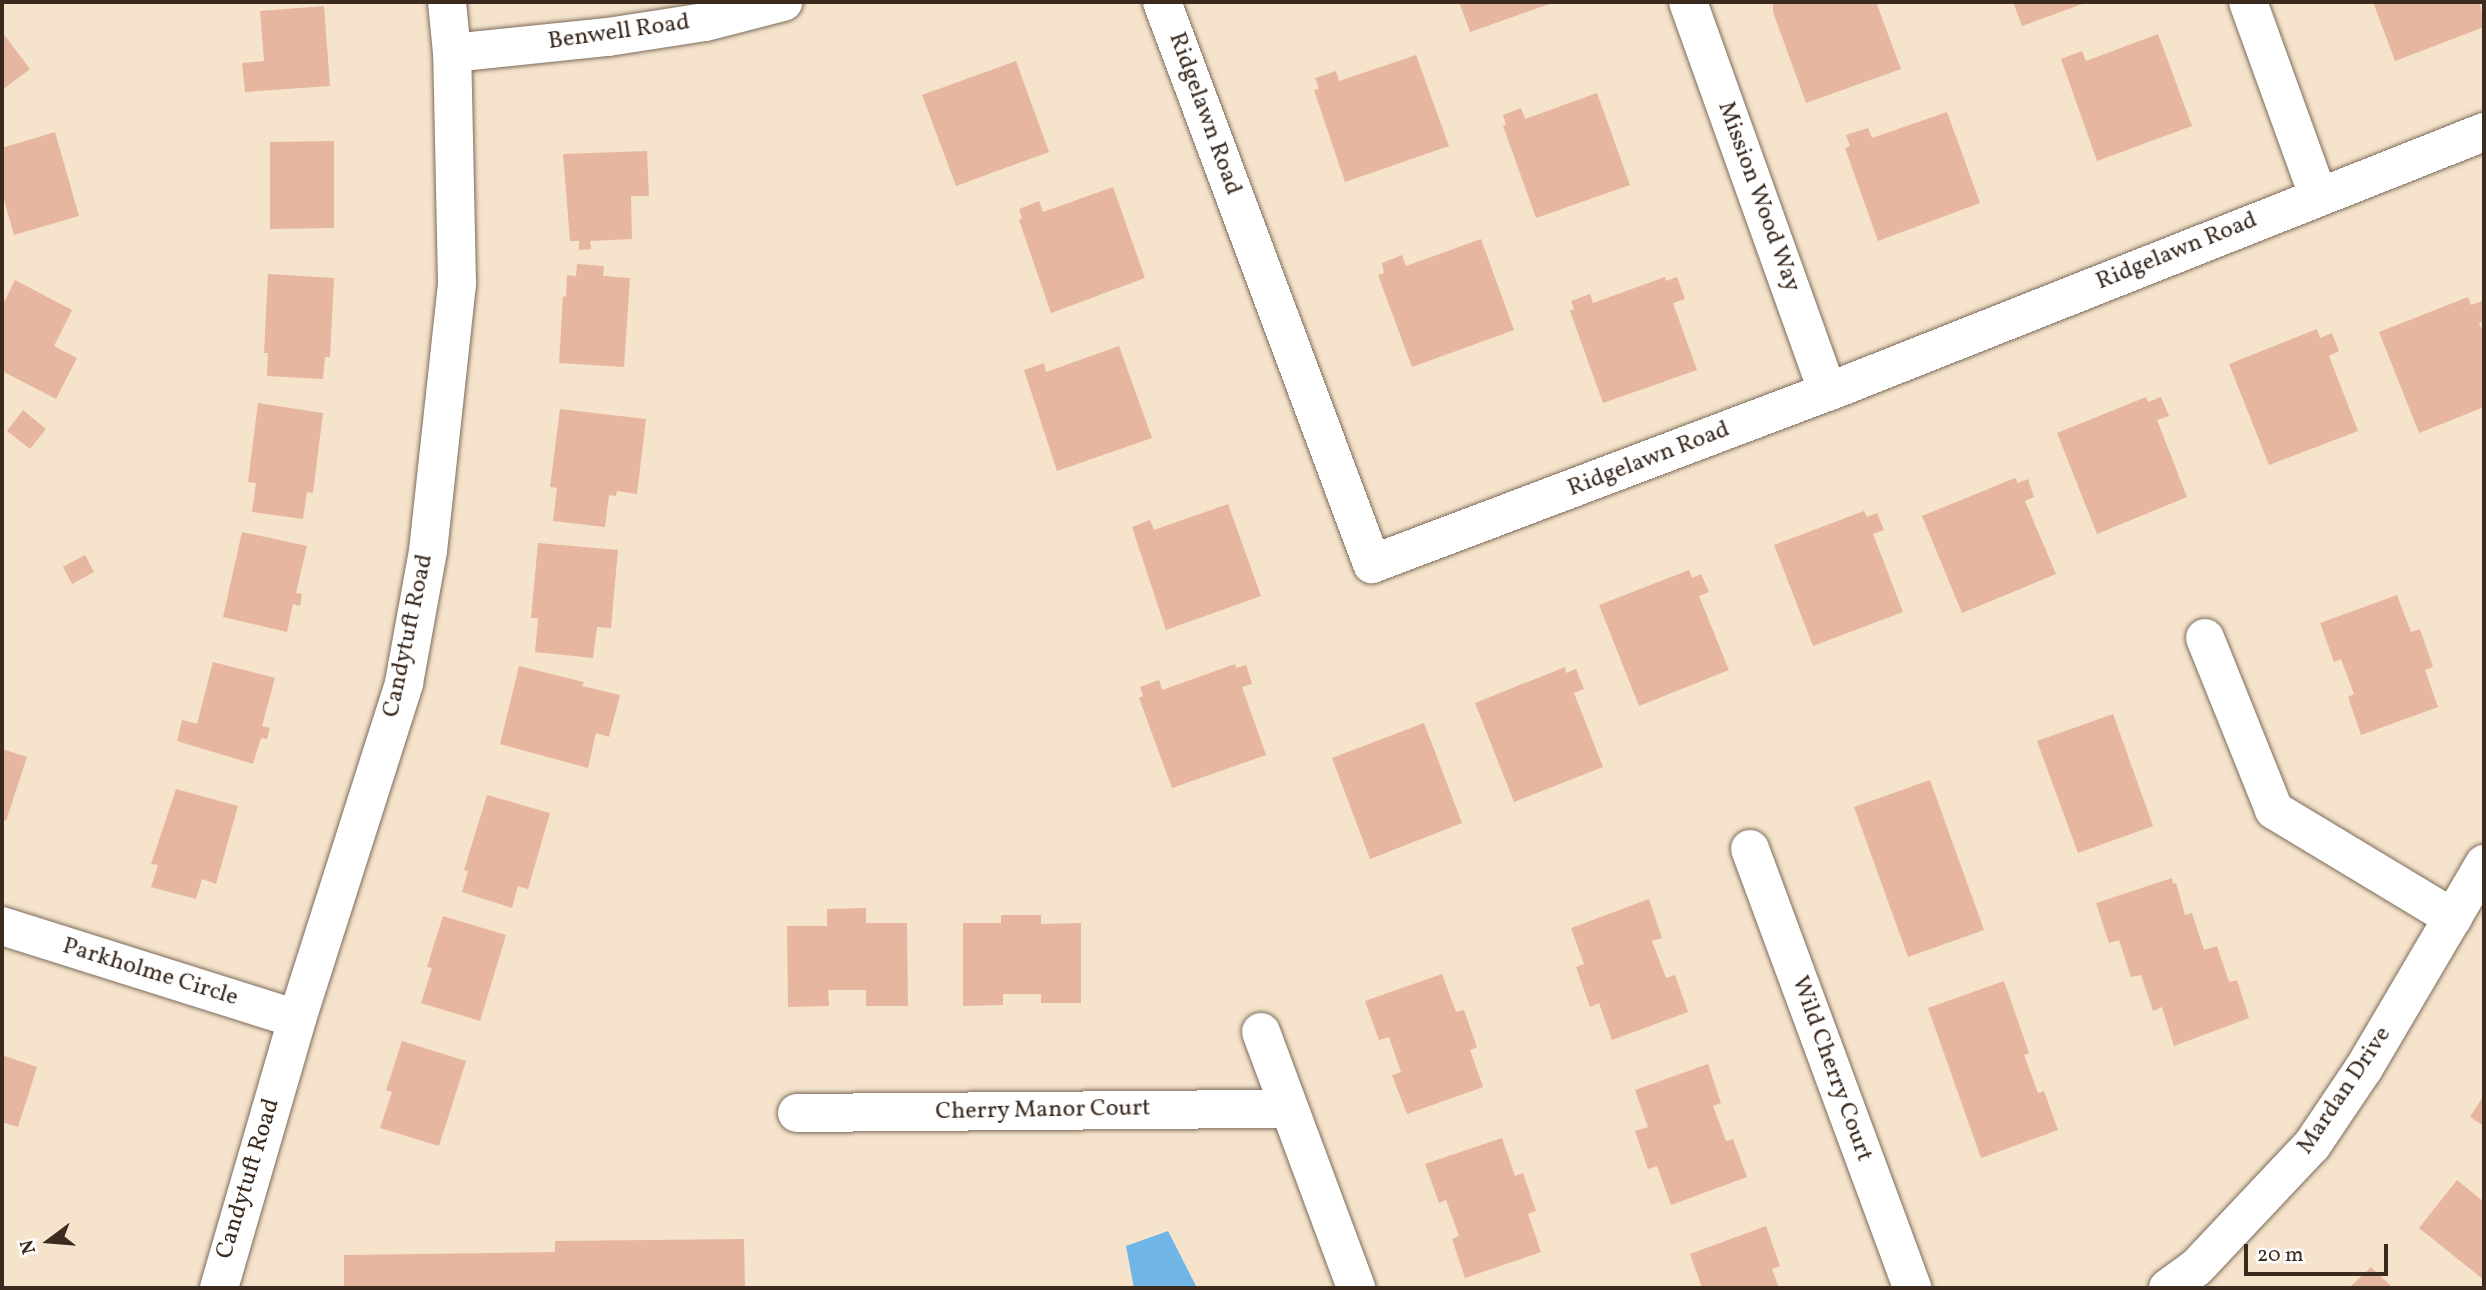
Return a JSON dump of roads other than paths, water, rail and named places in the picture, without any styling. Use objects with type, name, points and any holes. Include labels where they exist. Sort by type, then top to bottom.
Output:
[{"type":"street","name":"Candytuft Road","points":[[219,1288],[297,1019],[404,683],[428,551],[457,283],[452,53],[447,2]]},
{"type":"street","name":"Benwell Road","points":[[452,53],[608,37],[705,22],[783,2]]},
{"type":"street","name":"Ridgelawn Road","points":[[1162,2],[1372,564],[1828,392],[2318,195],[2484,132]]},
{"type":"street","name":"Mission Wood Way","points":[[1688,2],[1828,392]]},
{"type":"street","points":[[2248,2],[2318,195]]},
{"type":"street","points":[[2205,638],[2274,810],[2453,918]]},
{"type":"street","name":"Wild Cherry Court","points":[[1750,849],[1912,1288]]},
{"type":"street","name":"Mardan Drive","points":[[2168,1288],[2196,1268],[2312,1146],[2364,1068],[2484,864]]},
{"type":"street","name":"Parkholme Circle","points":[[2,926],[297,1019]]},
{"type":"street","points":[[1261,1032],[1356,1288]]},
{"type":"street","name":"Cherry Manor Court","points":[[797,1113],[1289,1109]]},
{"type":"water","points":[[1168,1231],[1197,1288],[1134,1288],[1126,1246]]}]
